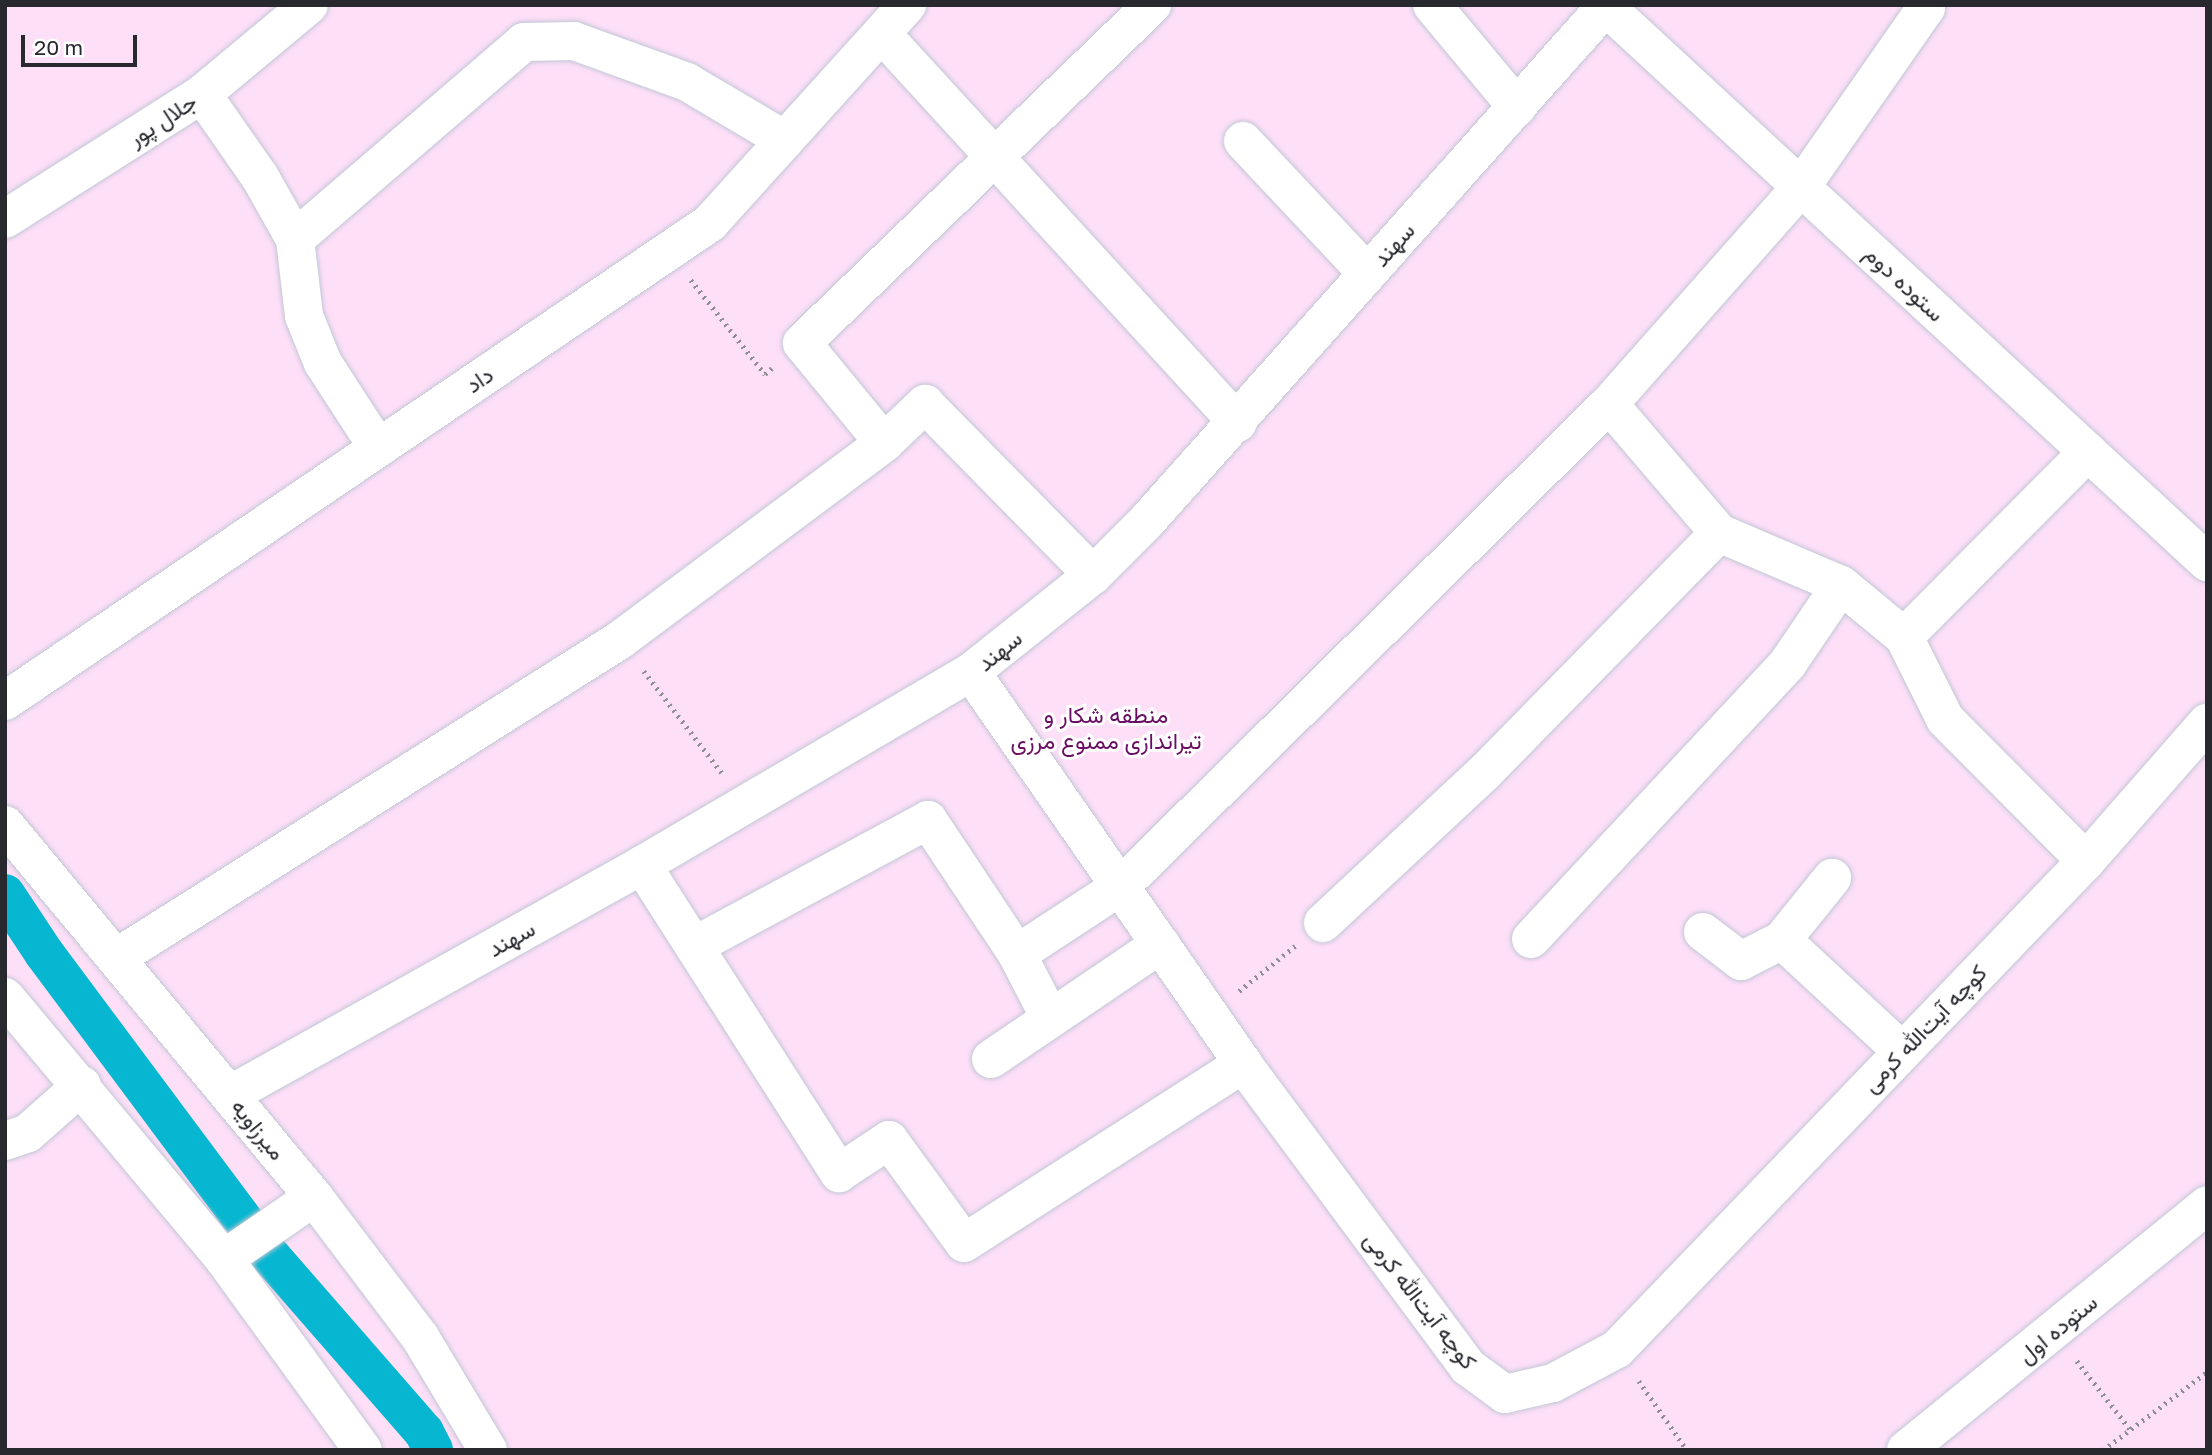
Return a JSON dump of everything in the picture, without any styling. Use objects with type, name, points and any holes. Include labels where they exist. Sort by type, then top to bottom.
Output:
[{"type":"street","name":"جلال پور","points":[[5,219],[202,94],[309,5]]},
{"type":"street","name":"داد","points":[[5,701],[710,223],[908,5]]},
{"type":"street","points":[[884,443],[802,343],[997,159],[1152,5]]},
{"type":"street","points":[[1432,5],[1517,107]]},
{"type":"street","points":[[1017,954],[1121,886],[1609,404],[1801,187],[1926,8],[1924,5]]},
{"type":"street","name":"سهند","points":[[231,1094],[642,865],[744,802],[971,672],[1093,575],[1238,424],[1367,273],[1605,6]]},
{"type":"street","name":"ستوده دوم","points":[[1605,6],[2207,562]]},
{"type":"street","points":[[882,34],[1238,424]]},
{"type":"street","points":[[295,239],[524,42],[574,41],[675,78],[785,140]]},
{"type":"street","points":[[202,94],[260,177],[295,239],[309,328],[323,363],[378,449]]},
{"type":"street","points":[[1243,141],[1367,273]]},
{"type":"street","points":[[116,958],[620,640],[884,443],[925,404],[1093,575]]},
{"type":"street","points":[[1609,404],[1719,533],[1841,585],[1904,637],[1945,719],[2086,861]]},
{"type":"street","points":[[1904,637],[2088,452]]},
{"type":"street","points":[[1322,923],[1484,773],[1719,533]]},
{"type":"street","points":[[1531,939],[1788,663],[1841,585]]},
{"type":"street","name":"کوچه آیت‌الله کرمی","points":[[971,672],[1242,1064],[1468,1367],[1505,1394],[1553,1383],[1617,1349],[2086,861],[2207,723]]},
{"type":"street","points":[[694,946],[928,820],[1017,954],[1050,1018]]},
{"type":"street","name":"میرزاویه","points":[[5,825],[314,1197],[420,1337],[488,1450]]},
{"type":"street","points":[[642,865],[839,1173],[889,1140],[964,1243],[1242,1064]]},
{"type":"street","points":[[1703,932],[1741,961],[1782,940],[1832,878]]},
{"type":"street","points":[[1782,940],[1902,1051]]},
{"type":"street","points":[[990,1059],[1161,944]]},
{"type":"street","points":[[5,997],[232,1254],[363,1450]]},
{"type":"street","points":[[5,1141],[27,1133],[82,1085]]},
{"type":"street","points":[[232,1254],[314,1197]]},
{"type":"street","name":"ستوده اول","points":[[1906,1450],[2207,1205]]},
{"type":"path","points":[[668,251],[765,373],[802,343]]},
{"type":"path","points":[[620,640],[744,802]]},
{"type":"path","points":[[1209,1015],[1322,923]]},
{"type":"path","points":[[2054,1332],[2130,1429]]},
{"type":"path","points":[[1617,1349],[1687,1450]]},
{"type":"path","points":[[2103,1450],[2207,1372]]},
{"type":"green space","name":"منطقه شکار و تیراندازی ممنوع مرزی","points":[[5,5],[2207,5],[2207,1450],[5,1450]]},
{"type":"waterway","points":[[5,894],[44,953],[266,1251],[424,1432],[433,1450]]}]
